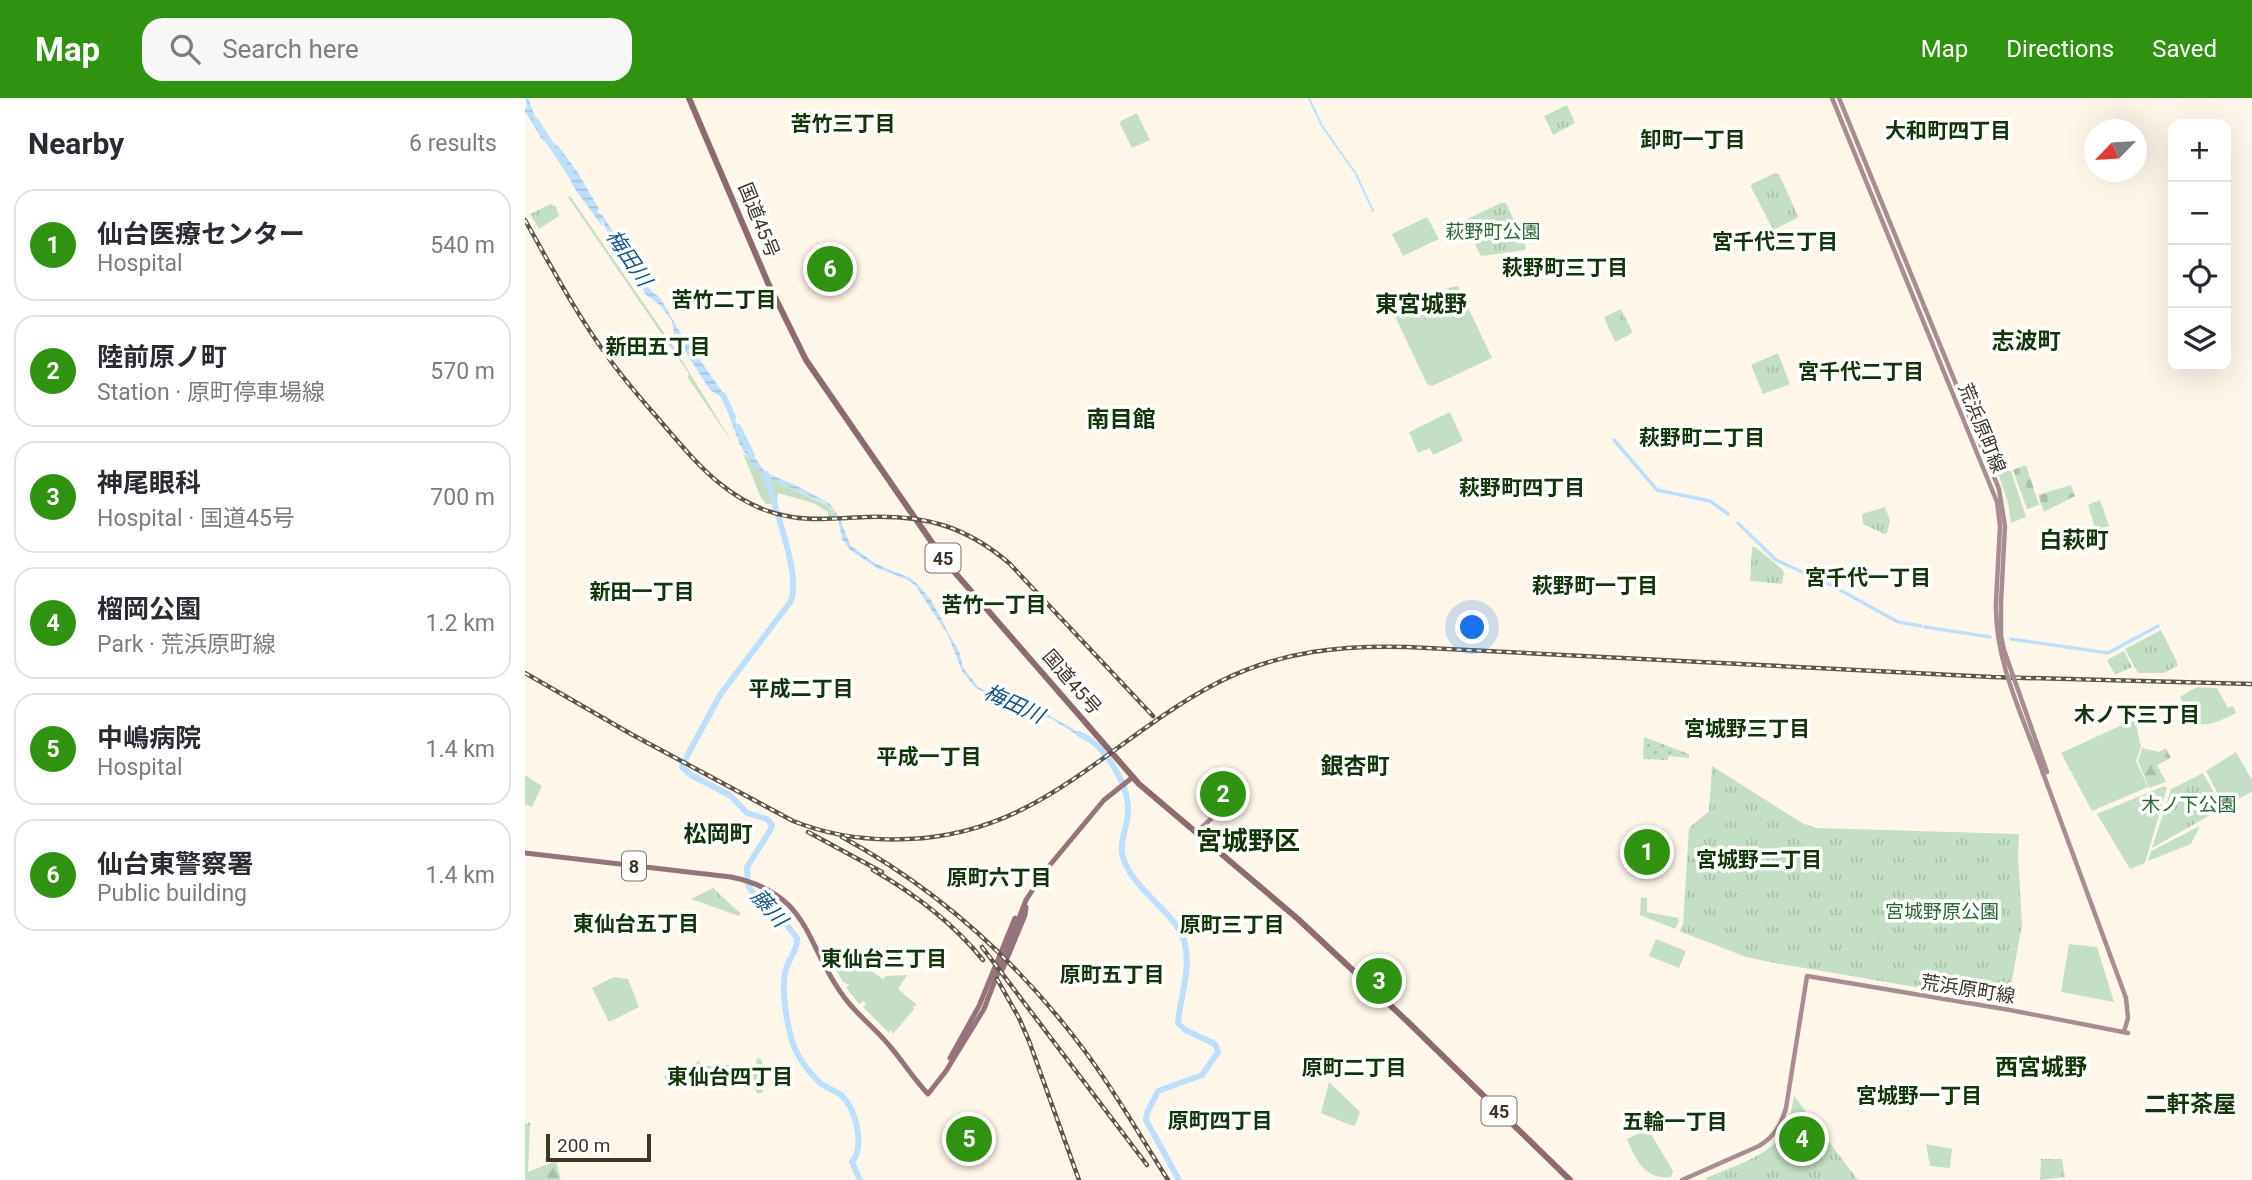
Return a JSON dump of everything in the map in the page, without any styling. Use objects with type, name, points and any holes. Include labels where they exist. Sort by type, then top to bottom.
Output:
[{"type":"highway","name":"国道45号","points":[[689,98],[795,340],[820,382],[944,560],[1130,779],[1305,926],[1570,1180]]},
{"type":"main road","name":"荒浜原町線","points":[[1682,1180],[1757,1147],[1773,1135],[1783,1120],[1807,976],[2126,1031],[2126,998],[2047,780],[2004,650],[1998,602],[2000,526],[1997,502],[1832,98]]},
{"type":"main road","name":"荒浜原町線","points":[[1839,98],[1999,489],[2005,526],[1998,602]]},
{"type":"main road","name":"8","points":[[525,853],[743,880],[780,898],[800,917],[843,996],[890,1046],[928,1094],[946,1071],[984,1009],[1026,900],[1045,870],[1107,797],[1130,779]]},
{"type":"main road","points":[[1196,832],[1213,817]]},
{"type":"main road","points":[[965,1047],[987,1010],[1025,915],[1026,900]]},
{"type":"green space","points":[[1567,105],[1575,123],[1553,135],[1544,116]]},
{"type":"green space","points":[[1137,113],[1150,140],[1132,148],[1119,122]]},
{"type":"green space","points":[[1775,173],[1779,174],[1798,216],[1773,230],[1751,187]]},
{"type":"green space","points":[[570,196],[675,349],[734,445],[568,197]]},
{"type":"green space","name":"萩野町公園","points":[[1506,203],[1525,250],[1481,256],[1464,224],[1465,220]]},
{"type":"green space","points":[[551,204],[556,207],[559,216],[539,229],[530,214]]},
{"type":"green space","points":[[1427,217],[1439,239],[1403,256],[1392,234]]},
{"type":"green space","points":[[1458,286],[1492,358],[1432,386],[1427,384],[1394,314]]},
{"type":"green space","points":[[1621,309],[1632,331],[1615,342],[1604,317]]},
{"type":"green space","points":[[1778,353],[1790,384],[1763,394],[1751,365]]},
{"type":"green space","points":[[1450,412],[1463,441],[1433,455],[1430,448],[1418,453],[1409,432]]},
{"type":"green space","points":[[743,453],[765,475],[771,504],[766,504],[760,496]]},
{"type":"green space","points":[[2026,465],[2039,505],[2027,509],[2013,470]]},
{"type":"green space","points":[[2011,471],[2026,517],[2011,523],[2008,503],[1998,473]]},
{"type":"green space","points":[[768,478],[827,505],[837,517],[828,517],[828,512],[813,503],[778,493],[777,504],[774,504]]},
{"type":"green space","points":[[2071,485],[2075,496],[2044,512],[2038,495]]},
{"type":"green space","points":[[2100,500],[2109,526],[2096,531],[2088,505]]},
{"type":"green space","points":[[1885,507],[1890,521],[1887,533],[1863,524],[1862,514]]},
{"type":"green space","points":[[1752,547],[1782,569],[1782,584],[1750,581]]},
{"type":"green space","points":[[2161,630],[2177,666],[2164,673],[2138,673],[2125,649]]},
{"type":"green space","points":[[2124,651],[2132,667],[2115,675],[2107,660]]},
{"type":"green space","points":[[2197,687],[2217,688],[2228,708],[2233,706],[2236,713],[2208,724],[2196,722],[2190,717],[2180,697]]},
{"type":"green space","points":[[2135,719],[2141,747],[2136,761],[2148,787],[2092,811],[2061,753]]},
{"type":"green space","points":[[1644,737],[1689,754],[1689,758],[1669,756],[1668,760],[1643,759]]},
{"type":"green space","points":[[2142,748],[2159,752],[2166,748],[2171,758],[2157,765],[2166,782],[2149,788],[2138,761]]},
{"type":"green space","points":[[2236,752],[2252,780],[2252,792],[2224,806],[2206,771]]},
{"type":"green space","name":"宮城野原公園","points":[[1712,766],[1802,823],[1816,828],[2019,834],[2022,924],[2008,1003],[1746,957],[1679,931],[1683,924],[1689,828],[1709,811]]},
{"type":"green space","name":"木ノ下公園","points":[[2203,773],[2223,808],[2152,848],[2171,789]]},
{"type":"green space","points":[[525,775],[542,786],[532,807],[525,804]]},
{"type":"green space","points":[[2164,786],[2167,788],[2145,863],[2130,869],[2097,814]]},
{"type":"green space","points":[[2200,826],[2191,844],[2148,861],[2151,851]]},
{"type":"green space","points":[[713,888],[740,913],[739,916],[691,899]]},
{"type":"green space","points":[[1641,897],[1647,898],[1647,912],[1678,918],[1675,929],[1640,915]]},
{"type":"green space","points":[[1656,939],[1686,951],[1679,968],[1649,956]]},
{"type":"green space","points":[[2069,944],[2097,947],[2114,1002],[2061,992]]},
{"type":"green space","points":[[839,963],[850,966],[867,964],[865,967],[883,979],[886,976],[907,975],[898,989],[917,1005],[913,1006],[914,1009],[893,1034],[863,1007],[866,1004],[864,1001],[859,1004],[845,986],[849,985],[843,982],[835,968]]},
{"type":"green space","points":[[614,977],[628,979],[639,1007],[609,1022],[592,988]]},
{"type":"green space","points":[[757,1058],[762,1060],[763,1092],[758,1094],[741,1072],[717,1069],[717,1065],[756,1065]]},
{"type":"green space","points":[[700,1061],[700,1066],[711,1066],[712,1072],[668,1087],[664,1076]]},
{"type":"green space","points":[[1329,1082],[1360,1112],[1353,1126],[1321,1113]]},
{"type":"green space","points":[[1794,1096],[1858,1180],[1707,1180],[1706,1178],[1753,1158],[1775,1143],[1788,1124]]},
{"type":"green space","points":[[530,1122],[528,1172],[556,1161],[561,1180],[525,1180],[525,1124]]},
{"type":"green space","points":[[1648,1129],[1673,1171],[1671,1177],[1648,1172],[1634,1154],[1627,1139]]},
{"type":"green space","points":[[1926,1144],[1952,1149],[1950,1168],[1930,1166]]},
{"type":"green space","points":[[2041,1159],[2062,1159],[2065,1177],[2040,1180]]},
{"type":"water","points":[[525,98],[528,98],[543,137],[559,147],[578,173],[599,209],[597,212],[602,215],[639,269],[645,285],[661,299],[678,329],[719,387],[731,406],[742,440],[766,473],[829,503],[839,517],[851,546],[876,564],[910,578],[917,584],[931,600],[959,651],[963,668],[979,688],[1043,712],[1085,736],[1074,733],[1052,719],[987,695],[975,687],[962,671],[948,635],[915,585],[879,569],[850,550],[842,539],[838,518],[827,504],[768,478],[752,464],[740,445],[729,407],[721,397],[710,390],[674,334],[672,321],[661,306],[645,294],[633,269],[609,235],[601,218],[602,226],[573,186],[563,161],[541,138],[525,111]]},
{"type":"waterway","points":[[1309,98],[1322,126],[1356,174],[1373,211]]},
{"type":"waterway","name":"梅田川","points":[[536,121],[572,177]]},
{"type":"waterway","name":"梅田川","points":[[723,395],[733,417]]},
{"type":"waterway","name":"梅田川","points":[[738,427],[752,455]]},
{"type":"waterway","points":[[1614,440],[1657,490],[1710,501],[1728,514]]},
{"type":"waterway","name":"藤川","points":[[686,758],[720,695],[791,601],[793,589],[789,557],[766,474]]},
{"type":"waterway","points":[[1738,523],[1776,560],[1831,585],[1898,622],[1921,626]]},
{"type":"waterway","points":[[2011,639],[2108,653],[2158,626]]},
{"type":"waterway","points":[[1925,627],[1990,637]]},
{"type":"waterway","name":"梅田川","points":[[1079,734],[1106,755],[1124,789],[1128,811],[1122,853],[1126,866],[1181,932],[1187,954],[1178,1023],[1185,1030],[1215,1044],[1218,1052],[1202,1075],[1158,1091],[1147,1113],[1146,1120],[1179,1180]]},
{"type":"waterway","name":"藤川","points":[[682,767],[691,775],[731,796],[747,813],[767,819],[772,825],[747,867],[748,885],[752,892],[776,911],[797,938],[784,981],[788,1025],[802,1061],[820,1083],[841,1095],[852,1111],[858,1138],[858,1147],[852,1162],[860,1180]]},
{"type":"railway","points":[[525,220],[575,307],[614,366],[689,454],[718,482],[752,504],[792,517],[906,518],[942,525],[976,540],[1009,563],[1153,716]]},
{"type":"railway","points":[[525,673],[631,734],[793,821],[834,833],[893,839],[956,833],[998,820],[1037,802],[1181,704],[1221,681],[1267,663],[1336,649],[1408,647],[1992,677],[2252,684]]},
{"type":"railway","points":[[808,832],[882,872]]},
{"type":"railway","points":[[842,837],[944,904],[975,930],[1032,987],[1095,1066],[1168,1180]]},
{"type":"railway","points":[[873,870],[932,910],[959,933],[983,960]]},
{"type":"railway","points":[[982,947],[1147,1165]]},
{"type":"railway","points":[[997,979],[1029,1041],[1079,1180]]},
{"type":"place","name":"仙台東警察署","points":[[830,269]]},
{"type":"place","name":"陸前原ノ町","points":[[1223,794]]},
{"type":"place","name":"仙台医療センター","points":[[1647,852]]},
{"type":"place","name":"神尾眼科","points":[[1379,981]]},
{"type":"place","name":"中嶋病院","points":[[969,1139]]},
{"type":"place","name":"榴岡公園","points":[[1802,1139]]},
{"type":"district","name":"苦竹三丁目","points":[[843,124]]},
{"type":"district","name":"大和町四丁目","points":[[1948,131]]},
{"type":"district","name":"卸町一丁目","points":[[1693,140]]},
{"type":"district","name":"宮千代三丁目","points":[[1775,242]]},
{"type":"district","name":"萩野町三丁目","points":[[1565,268]]},
{"type":"district","name":"苦竹二丁目","points":[[724,300]]},
{"type":"district","name":"東宮城野","points":[[1421,304]]},
{"type":"district","name":"志波町","points":[[2026,341]]},
{"type":"district","name":"新田五丁目","points":[[658,347]]},
{"type":"district","name":"宮千代二丁目","points":[[1861,372]]},
{"type":"district","name":"南目館","points":[[1121,419]]},
{"type":"district","name":"萩野町二丁目","points":[[1702,438]]},
{"type":"district","name":"萩野町四丁目","points":[[1522,488]]},
{"type":"district","name":"白萩町","points":[[2074,540]]},
{"type":"district","name":"宮千代一丁目","points":[[1868,578]]},
{"type":"district","name":"萩野町一丁目","points":[[1595,586]]},
{"type":"district","name":"新田一丁目","points":[[642,592]]},
{"type":"district","name":"苦竹一丁目","points":[[994,605]]},
{"type":"district","name":"平成二丁目","points":[[801,689]]},
{"type":"district","name":"木ノ下三丁目","points":[[2137,715]]},
{"type":"district","name":"宮城野三丁目","points":[[1747,729]]},
{"type":"district","name":"平成一丁目","points":[[929,757]]},
{"type":"district","name":"銀杏町","points":[[1355,766]]},
{"type":"district","name":"松岡町","points":[[718,834]]},
{"type":"district","name":"宮城野区","points":[[1248,841]]},
{"type":"district","name":"宮城野二丁目","points":[[1759,860]]},
{"type":"district","name":"原町六丁目","points":[[999,878]]},
{"type":"district","name":"東仙台五丁目","points":[[636,924]]},
{"type":"district","name":"原町三丁目","points":[[1232,925]]},
{"type":"district","name":"東仙台三丁目","points":[[884,959]]},
{"type":"district","name":"原町五丁目","points":[[1112,975]]},
{"type":"district","name":"西宮城野","points":[[2041,1067]]},
{"type":"district","name":"原町二丁目","points":[[1354,1068]]},
{"type":"district","name":"東仙台四丁目","points":[[730,1077]]},
{"type":"district","name":"宮城野一丁目","points":[[1919,1096]]},
{"type":"district","name":"二軒茶屋","points":[[2190,1104]]},
{"type":"district","name":"原町四丁目","points":[[1220,1121]]},
{"type":"district","name":"五輪一丁目","points":[[1675,1122]]}]
